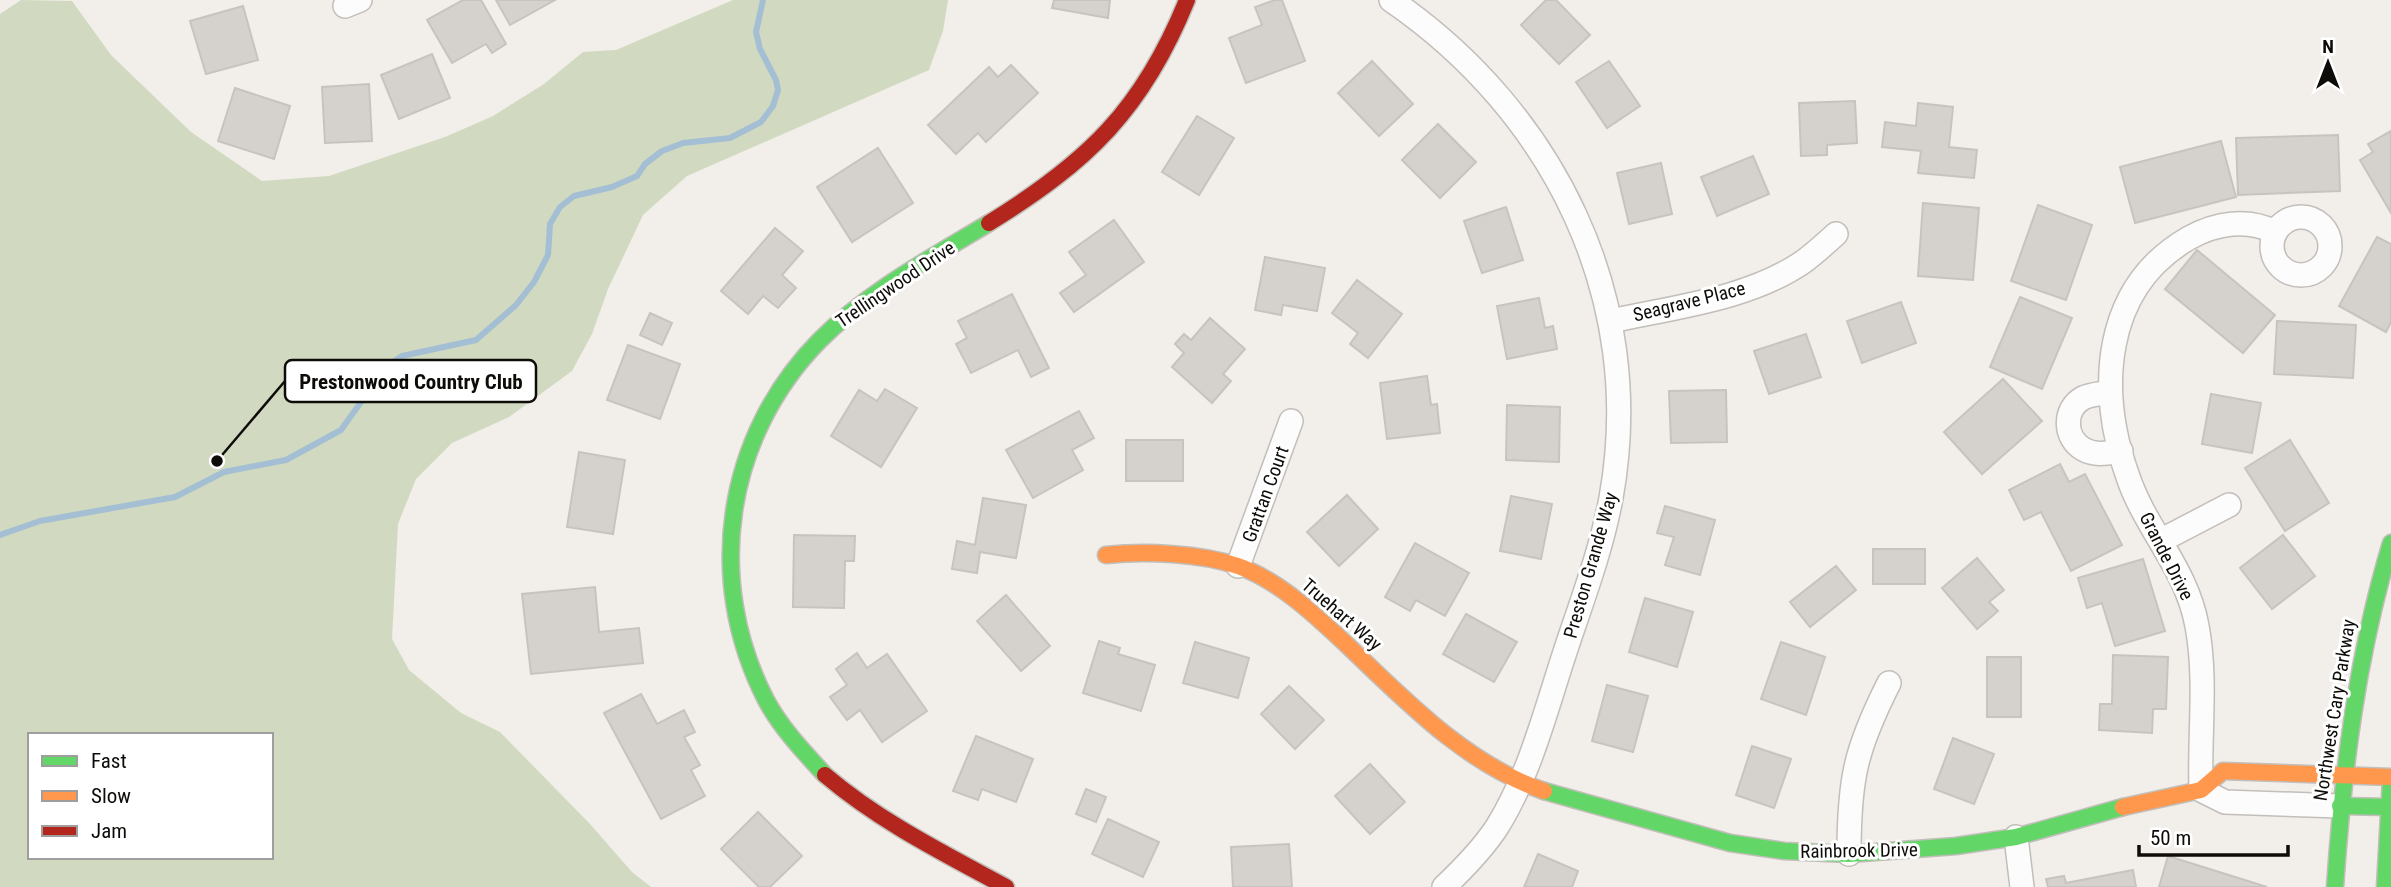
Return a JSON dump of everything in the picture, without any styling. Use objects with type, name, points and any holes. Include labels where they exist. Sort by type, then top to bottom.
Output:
[{"type":"street","name":"Trellingwood Drive","points":[[1006,887],[904,832],[850,797],[811,764],[786,733],[755,678],[737,619],[730,542],[735,491],[758,426],[801,358],[849,312],[1049,183],[1105,135],[1129,109],[1162,57],[1186,0]]},
{"type":"street","name":"Preston Grande Way","points":[[1391,0],[1428,26],[1469,62],[1534,141],[1576,216],[1611,321],[1618,422],[1611,496],[1590,577],[1519,782]]},
{"type":"street","name":"Grande Drive","points":[[2201,790],[2202,656],[2198,626],[2182,576],[2128,478],[2110,392],[2110,361],[2118,323],[2134,288],[2151,268],[2192,237],[2216,227],[2237,223],[2260,224],[2275,232]]},
{"type":"street","name":"Seagrave Place","points":[[1611,321],[1713,299],[1760,283],[1801,263],[1836,234]]},
{"type":"street","points":[[2110,392],[2085,397],[2074,405],[2069,413],[2068,428],[2074,442],[2084,450],[2096,454],[2121,451]]},
{"type":"street","name":"Grattan Court","points":[[1238,566],[1292,421]]},
{"type":"street","points":[[2162,540],[2229,505]]},
{"type":"street","name":"Northwest Cary Parkway","points":[[2335,887],[2340,806],[2360,660],[2391,543]]},
{"type":"street","name":"Truehart Way","points":[[1107,555],[1149,551],[1238,566],[1300,601],[1443,734],[1519,782]]},
{"type":"street","points":[[1849,854],[1853,772],[1863,739],[1889,683]]},
{"type":"street","name":"Rainbrook Drive","points":[[1519,782],[1556,795],[1730,843],[1784,851],[1849,854],[1956,846],[2016,837],[2089,814],[2201,790],[2223,771],[2391,778]]},
{"type":"street","points":[[2385,887],[2391,778]]},
{"type":"street","points":[[1444,887],[1497,826],[1519,782]]},
{"type":"street","points":[[2201,790],[2225,802],[2390,806]]},
{"type":"street","points":[[2016,837],[2022,887]]},
{"type":"green space","points":[[21,0],[72,1],[111,55],[191,132],[262,181],[329,176],[445,137],[493,116],[544,84],[583,52],[616,50],[733,0],[948,0],[943,31],[929,70],[687,176],[643,215],[608,289],[592,334],[572,371],[509,417],[452,443],[416,479],[398,524],[392,639],[409,670],[461,713],[500,732],[590,824],[632,872],[651,887],[0,887],[0,14]]},
{"type":"building","points":[[463,0],[481,0],[506,44],[492,53],[486,44],[452,63],[427,20]]},
{"type":"building","points":[[496,0],[555,0],[510,25]]},
{"type":"building","points":[[1054,0],[1110,0],[1108,18],[1052,8]]},
{"type":"building","points":[[1282,0],[1305,61],[1246,83],[1229,38],[1262,25],[1255,7]]},
{"type":"building","points":[[1546,0],[1556,0],[1590,35],[1559,64],[1521,25]]},
{"type":"building","points":[[243,6],[258,60],[206,74],[190,21]]},
{"type":"building","points":[[432,54],[450,98],[399,119],[381,75]]},
{"type":"building","points":[[1372,61],[1413,104],[1379,136],[1338,93]]},
{"type":"building","points":[[1609,61],[1640,106],[1607,128],[1576,82]]},
{"type":"building","points":[[1011,65],[1038,93],[986,142],[978,133],[956,154],[928,125],[989,67],[998,77]]},
{"type":"building","points":[[369,84],[372,141],[325,143],[322,87]]},
{"type":"building","points":[[235,88],[290,106],[274,159],[218,141]]},
{"type":"building","points":[[1855,101],[1857,143],[1827,145],[1827,155],[1801,156],[1799,103]]},
{"type":"building","points":[[1918,103],[1953,107],[1949,147],[1977,150],[1974,178],[1918,173],[1921,151],[1882,147],[1885,122],[1916,126]]},
{"type":"building","points":[[1197,116],[1234,138],[1199,195],[1162,172]]},
{"type":"building","points":[[1438,124],[1476,162],[1440,198],[1402,160]]},
{"type":"building","points":[[2391,131],[2391,213],[2360,160],[2373,152],[2368,144]]},
{"type":"building","points":[[2338,135],[2340,191],[2238,195],[2236,138]]},
{"type":"building","points":[[2221,141],[2236,197],[2135,223],[2120,167]]},
{"type":"building","points":[[878,148],[913,203],[852,242],[817,187]]},
{"type":"building","points":[[1753,156],[1769,194],[1717,216],[1701,177]]},
{"type":"building","points":[[1661,163],[1672,214],[1629,224],[1617,173]]},
{"type":"building","points":[[1923,203],[1979,208],[1973,280],[1918,276]]},
{"type":"building","points":[[2038,205],[2092,225],[2066,300],[2011,281]]},
{"type":"building","points":[[1506,207],[1523,260],[1482,273],[1464,221]]},
{"type":"building","points":[[1114,220],[1144,262],[1074,312],[1060,293],[1086,275],[1069,252]]},
{"type":"building","points":[[775,228],[803,251],[782,275],[796,288],[778,308],[763,296],[748,314],[721,291]]},
{"type":"building","points":[[2377,237],[2391,244],[2391,322],[2386,332],[2339,306]]},
{"type":"building","points":[[2197,250],[2275,315],[2243,353],[2165,289]]},
{"type":"building","points":[[1265,257],[1325,268],[1317,311],[1283,305],[1281,315],[1255,310]]},
{"type":"building","points":[[1357,280],[1402,314],[1368,358],[1350,344],[1358,333],[1332,313]]},
{"type":"building","points":[[1012,294],[1049,368],[1031,377],[1018,350],[971,373],[956,344],[967,338],[958,321]]},
{"type":"building","points":[[2020,297],[2072,318],[2042,389],[1990,367]]},
{"type":"building","points":[[1539,298],[1545,328],[1553,326],[1557,349],[1507,359],[1497,306]]},
{"type":"building","points":[[1901,302],[1916,343],[1862,363],[1847,321]]},
{"type":"building","points":[[650,313],[672,323],[662,345],[640,335]]},
{"type":"building","points":[[1210,318],[1245,349],[1223,374],[1231,381],[1212,403],[1172,367],[1184,353],[1175,344],[1184,334],[1191,340]]},
{"type":"building","points":[[2277,321],[2356,325],[2353,378],[2274,374]]},
{"type":"building","points":[[1806,334],[1821,377],[1769,394],[1754,351]]},
{"type":"building","points":[[628,345],[680,364],[660,419],[607,400]]},
{"type":"building","points":[[1427,376],[1431,405],[1437,404],[1440,433],[1387,439],[1380,383]]},
{"type":"building","points":[[2003,379],[2042,421],[1982,474],[1944,432]]},
{"type":"building","points":[[885,389],[917,408],[881,467],[831,436],[859,390],[877,401]]},
{"type":"building","points":[[1726,390],[1727,442],[1671,443],[1669,391]]},
{"type":"building","points":[[2211,394],[2261,403],[2252,453],[2202,444]]},
{"type":"building","points":[[1507,405],[1560,407],[1559,462],[1506,460]]},
{"type":"building","points":[[1079,411],[1094,438],[1072,450],[1083,470],[1033,498],[1006,450]]},
{"type":"building","points":[[1126,440],[1183,440],[1183,481],[1126,481]]},
{"type":"building","points":[[2290,440],[2329,503],[2285,531],[2245,468]]},
{"type":"building","points":[[579,452],[625,460],[613,534],[567,527]]},
{"type":"building","points":[[2060,464],[2069,482],[2085,474],[2122,545],[2071,571],[2041,512],[2024,520],[2009,490]]},
{"type":"building","points":[[1347,495],[1378,529],[1339,566],[1307,532]]},
{"type":"building","points":[[1511,496],[1552,504],[1541,559],[1500,551]]},
{"type":"building","points":[[983,498],[1026,505],[1016,558],[980,552],[977,573],[952,569],[957,541],[975,545]]},
{"type":"building","points":[[1665,506],[1715,520],[1700,575],[1665,565],[1674,537],[1657,533]]},
{"type":"building","points":[[794,535],[855,536],[854,561],[845,561],[844,608],[793,607]]},
{"type":"building","points":[[2283,535],[2315,576],[2272,609],[2240,568]]},
{"type":"building","points":[[1415,543],[1469,573],[1445,616],[1416,600],[1410,611],[1385,597]]},
{"type":"building","points":[[1873,549],[1925,549],[1925,584],[1873,584]]},
{"type":"building","points":[[1977,558],[2004,590],[1989,602],[1998,611],[1977,629],[1942,588]]},
{"type":"building","points":[[2143,559],[2165,631],[2115,646],[2102,603],[2087,608],[2078,578]]},
{"type":"building","points":[[1836,566],[1856,590],[1810,627],[1790,602]]},
{"type":"building","points":[[595,587],[599,632],[639,628],[643,663],[531,674],[522,594]]},
{"type":"building","points":[[1006,595],[1050,646],[1021,671],[977,621]]},
{"type":"building","points":[[1645,598],[1693,612],[1677,667],[1629,652]]},
{"type":"building","points":[[1466,614],[1517,642],[1494,682],[1443,654]]},
{"type":"building","points":[[1099,641],[1120,648],[1118,654],[1155,665],[1141,711],[1083,693]]},
{"type":"building","points":[[1195,642],[1249,658],[1238,698],[1183,683]]},
{"type":"building","points":[[1781,642],[1825,657],[1806,715],[1761,699]]},
{"type":"building","points":[[857,653],[867,668],[887,654],[927,711],[882,742],[860,710],[847,720],[830,697],[847,685],[836,669]]},
{"type":"building","points":[[2113,655],[2168,657],[2166,709],[2153,709],[2152,733],[2099,730],[2100,704],[2112,704]]},
{"type":"building","points":[[1987,657],[2021,657],[2021,717],[1987,717]]},
{"type":"building","points":[[1607,685],[1648,696],[1633,752],[1592,741]]},
{"type":"building","points":[[1289,686],[1324,720],[1295,749],[1261,714]]},
{"type":"building","points":[[641,694],[657,724],[684,710],[695,732],[684,737],[700,765],[691,770],[705,796],[661,819],[604,713]]},
{"type":"building","points":[[976,736],[1033,759],[1016,802],[982,789],[978,800],[953,791]]},
{"type":"building","points":[[1953,738],[1994,754],[1974,804],[1934,789]]},
{"type":"building","points":[[1752,746],[1791,759],[1774,808],[1736,795]]},
{"type":"building","points":[[1370,764],[1405,802],[1370,834],[1335,796]]},
{"type":"building","points":[[1086,789],[1106,797],[1096,822],[1076,814]]},
{"type":"building","points":[[758,812],[802,856],[770,887],[759,887],[721,849]]},
{"type":"building","points":[[1108,819],[1159,842],[1143,877],[1092,854]]},
{"type":"building","points":[[1289,844],[1292,887],[1233,887],[1231,847]]},
{"type":"building","points":[[1538,854],[1578,871],[1572,887],[1524,887]]},
{"type":"building","points":[[2168,856],[2267,887],[2159,887]]},
{"type":"building","points":[[2133,870],[2136,887],[2048,887],[2046,879],[2064,876],[2066,883]]},
{"type":"waterway","points":[[0,535],[40,521],[175,497],[224,472],[286,460],[341,430],[386,367],[402,356],[476,340],[516,305],[534,282],[548,255],[550,224],[560,207],[574,196],[612,187],[637,176],[645,164],[662,151],[683,143],[730,138],[761,122],[773,106],[778,90],[776,80],[760,49],[756,32],[763,0]]},
{"type":"traffic: fast","points":[[825,775],[778,720],[766,700],[747,654],[735,607],[731,559],[734,512],[745,465],[762,421],[787,379],[819,341],[879,291],[989,223]]},
{"type":"traffic: fast","points":[[2335,887],[2353,714],[2369,628],[2391,543]]},
{"type":"traffic: fast","points":[[2385,887],[2391,779]]},
{"type":"traffic: fast","points":[[1544,791],[1730,843],[1784,851],[1849,854],[1956,846],[2016,837],[2123,807]]},
{"type":"traffic: fast","points":[[2340,806],[2391,807]]},
{"type":"traffic: slow","points":[[1106,555],[1155,553],[1190,556],[1223,562],[1253,572],[1308,610],[1413,707],[1462,747],[1515,779],[1544,791]]},
{"type":"traffic: slow","points":[[2123,807],[2201,790],[2223,771],[2391,777]]},
{"type":"traffic: jam","points":[[989,223],[1056,178],[1109,130],[1151,72],[1187,0]]},
{"type":"traffic: jam","points":[[825,775],[889,822],[1006,887]]},
{"type":"place","name":"Prestonwood Country Club","points":[[217,461]]}]
